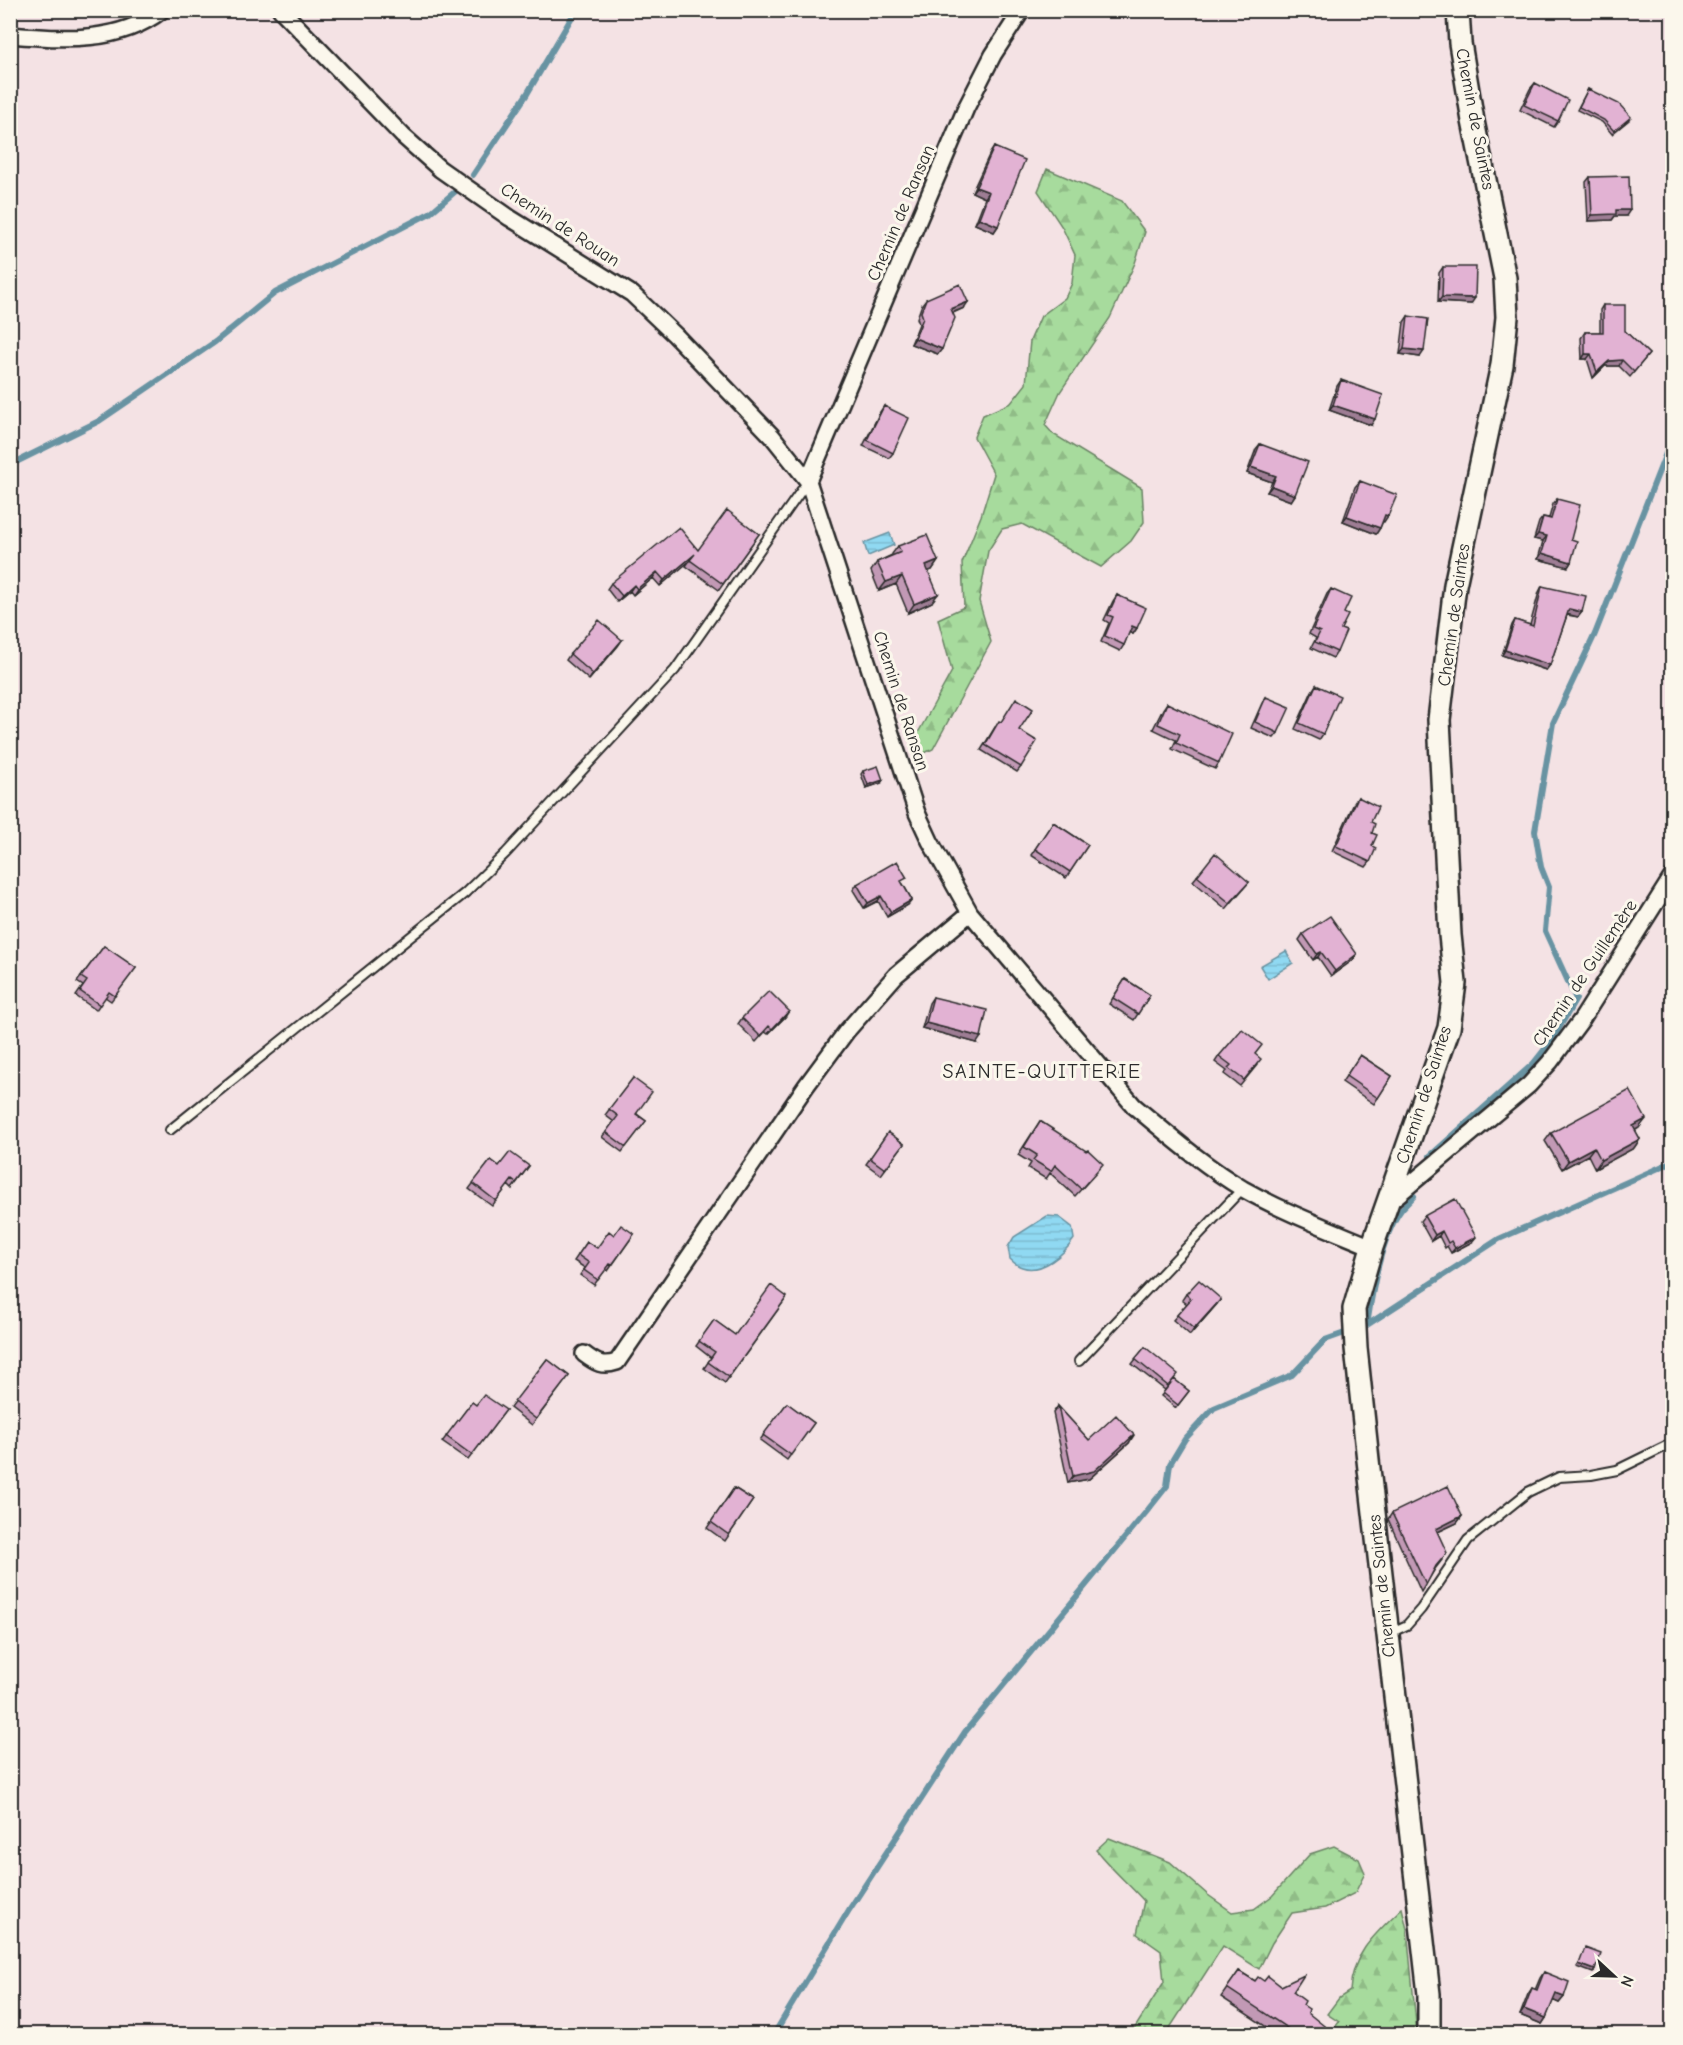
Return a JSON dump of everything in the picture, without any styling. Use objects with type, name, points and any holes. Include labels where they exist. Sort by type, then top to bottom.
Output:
[{"type":"street","points":[[10,35],[58,39],[89,38],[121,30],[150,19],[162,10]]},
{"type":"street","name":"Chemin de Rouan","points":[[280,10],[403,136],[440,169],[510,218],[632,294],[675,335],[772,436],[808,481]]},
{"type":"street","name":"Chemin de Ransan","points":[[1022,10],[993,55],[966,108],[808,481],[917,813],[970,913],[1134,1106],[1193,1155],[1243,1188],[1295,1215],[1372,1247]]},
{"type":"street","name":"Chemin de Saintes","points":[[1429,2034],[1429,1994],[1387,1634],[1356,1348],[1354,1309],[1372,1247],[1449,1028],[1455,982],[1449,924],[1439,720],[1455,585],[1502,365],[1507,317],[1505,278],[1473,121],[1460,43],[1458,10]]},
{"type":"street","name":"Chemin de Guillemère","points":[[1388,1203],[1529,1085],[1550,1062],[1582,1019],[1672,877]]},
{"type":"street","points":[[584,1354],[598,1365],[617,1362],[806,1086],[846,1032],[896,975],[970,913]]},
{"type":"lane","points":[[170,1130],[465,893],[506,852],[675,670],[808,481]]},
{"type":"lane","points":[[1079,1361],[1243,1188]]},
{"type":"lane","points":[[1387,1634],[1407,1625],[1421,1609],[1468,1540],[1528,1492],[1559,1477],[1591,1475],[1617,1470],[1672,1443]]},
{"type":"green space","points":[[1047,169],[1122,201],[1145,232],[1135,263],[1110,318],[1060,392],[1045,425],[1053,434],[1142,488],[1144,522],[1131,541],[1101,567],[1022,524],[1002,529],[988,551],[979,601],[991,642],[933,749],[918,756],[913,751],[918,733],[952,671],[938,619],[964,607],[962,563],[981,516],[994,474],[974,437],[983,415],[1011,403],[1026,384],[1030,341],[1041,316],[1065,298],[1072,283],[1075,255],[1062,227],[1038,191]]},
{"type":"green space","points":[[1109,1838],[1170,1862],[1208,1895],[1232,1912],[1254,1909],[1272,1896],[1310,1854],[1334,1846],[1359,1859],[1365,1873],[1355,1893],[1325,1908],[1292,1913],[1272,1943],[1259,1969],[1223,1946],[1166,2034],[1131,2034],[1164,1982],[1161,1951],[1137,1934],[1144,1901],[1096,1850]]},
{"type":"green space","points":[[1402,1908],[1407,1929],[1417,2034],[1330,2034],[1339,2022],[1327,2014],[1339,1998],[1350,1991],[1355,1966],[1360,1955],[1375,1935]]},
{"type":"water","points":[[890,533],[894,545],[868,556],[864,543]]},
{"type":"water","points":[[1286,951],[1293,963],[1268,979],[1260,966]]},
{"type":"water","points":[[1047,1216],[1059,1217],[1072,1227],[1074,1239],[1064,1251],[1045,1265],[1030,1268],[1017,1265],[1010,1259],[1008,1247],[1014,1237]]},
{"type":"building","points":[[1535,83],[1568,100],[1558,121],[1524,105]]},
{"type":"building","points":[[1588,89],[1619,104],[1631,117],[1614,131],[1604,120],[1579,107]]},
{"type":"building","points":[[994,147],[1025,160],[998,226],[979,218],[989,192],[976,187]]},
{"type":"building","points":[[1629,176],[1630,210],[1616,210],[1616,214],[1592,215],[1590,177]]},
{"type":"building","points":[[1443,267],[1476,267],[1475,298],[1442,297]]},
{"type":"building","points":[[960,284],[968,302],[951,309],[955,318],[942,349],[915,338],[923,318],[921,312],[926,299]]},
{"type":"building","points":[[1603,305],[1625,305],[1625,331],[1649,354],[1634,372],[1622,360],[1609,361],[1597,372],[1591,354],[1585,354],[1585,332],[1603,332]]},
{"type":"building","points":[[1408,316],[1428,319],[1424,351],[1404,349]]},
{"type":"building","points":[[1341,380],[1383,395],[1375,419],[1333,405]]},
{"type":"building","points":[[884,406],[909,418],[893,453],[867,440]]},
{"type":"building","points":[[1260,444],[1308,462],[1295,495],[1272,486],[1276,476],[1251,467]]},
{"type":"building","points":[[1360,481],[1397,495],[1380,528],[1347,516]]},
{"type":"building","points":[[1557,499],[1580,505],[1571,539],[1577,541],[1571,562],[1542,553],[1547,536],[1538,534],[1543,517],[1551,519]]},
{"type":"building","points":[[727,510],[759,534],[723,584],[690,560],[695,554],[664,580],[657,572],[637,589],[634,585],[622,596],[611,583],[679,527],[698,550]]},
{"type":"building","points":[[927,535],[938,561],[926,566],[938,594],[914,604],[902,576],[886,582],[877,562],[901,552],[898,546]]},
{"type":"building","points":[[1542,586],[1586,596],[1582,612],[1569,609],[1550,665],[1505,650],[1515,620],[1533,626]]},
{"type":"building","points":[[1331,589],[1351,598],[1344,613],[1348,615],[1341,629],[1346,631],[1337,652],[1315,642],[1320,632],[1313,629]]},
{"type":"building","points":[[1117,595],[1146,608],[1137,628],[1132,626],[1124,645],[1105,636],[1113,617],[1108,615]]},
{"type":"building","points":[[599,620],[622,640],[593,674],[570,654]]},
{"type":"building","points":[[1316,685],[1340,696],[1323,734],[1299,723]]},
{"type":"building","points":[[1266,697],[1290,707],[1278,733],[1255,722]]},
{"type":"building","points":[[1016,698],[1033,709],[1019,730],[1037,741],[1021,767],[985,745]]},
{"type":"building","points":[[1167,703],[1232,734],[1219,763],[1176,743],[1180,734],[1158,724]]},
{"type":"building","points":[[878,766],[883,780],[868,785],[863,771]]},
{"type":"building","points":[[1358,797],[1378,807],[1371,822],[1375,824],[1372,833],[1377,835],[1372,846],[1376,848],[1370,862],[1336,846]]},
{"type":"building","points":[[1053,822],[1088,845],[1070,872],[1035,849]]},
{"type":"building","points":[[1215,853],[1249,882],[1230,903],[1197,876]]},
{"type":"building","points":[[897,861],[907,878],[901,881],[912,900],[891,912],[881,896],[868,903],[857,884]]},
{"type":"building","points":[[1330,916],[1357,954],[1335,971],[1321,952],[1317,954],[1303,934]]},
{"type":"building","points":[[104,946],[136,968],[115,996],[109,992],[100,1005],[80,991],[87,981],[81,977]]},
{"type":"building","points":[[1125,979],[1150,995],[1138,1014],[1113,998]]},
{"type":"building","points":[[769,991],[789,1011],[772,1029],[769,1026],[760,1036],[742,1018]]},
{"type":"building","points":[[933,997],[987,1010],[981,1037],[926,1023]]},
{"type":"building","points":[[1242,1029],[1262,1045],[1255,1054],[1261,1059],[1244,1080],[1228,1068],[1231,1065],[1219,1056]]},
{"type":"building","points":[[1360,1055],[1392,1076],[1378,1098],[1346,1076]]},
{"type":"building","points":[[633,1078],[652,1092],[636,1114],[646,1121],[626,1147],[606,1132],[618,1116],[609,1109]]},
{"type":"building","points":[[1630,1090],[1646,1119],[1633,1126],[1640,1139],[1601,1160],[1594,1147],[1568,1161],[1551,1133]]},
{"type":"building","points":[[1040,1121],[1086,1151],[1088,1150],[1103,1164],[1081,1189],[1055,1165],[1051,1171],[1033,1160],[1037,1155],[1024,1147]]},
{"type":"building","points":[[888,1132],[904,1144],[885,1169],[870,1158]]},
{"type":"building","points":[[510,1152],[529,1166],[516,1183],[512,1180],[496,1201],[473,1183],[491,1160],[499,1166]]},
{"type":"building","points":[[1455,1199],[1476,1237],[1455,1248],[1451,1241],[1448,1243],[1442,1231],[1435,1235],[1424,1216]]},
{"type":"building","points":[[621,1225],[634,1234],[598,1280],[584,1270],[589,1263],[578,1255],[587,1242],[597,1248],[609,1231],[614,1235]]},
{"type":"building","points":[[1199,1280],[1221,1299],[1194,1329],[1177,1315],[1191,1299],[1186,1294]]},
{"type":"building","points":[[771,1285],[787,1297],[729,1377],[708,1362],[715,1352],[699,1341],[714,1320],[735,1335]]},
{"type":"building","points":[[1145,1347],[1178,1374],[1168,1386],[1135,1359]]},
{"type":"building","points":[[547,1359],[569,1376],[536,1419],[514,1402]]},
{"type":"building","points":[[1174,1379],[1189,1391],[1178,1405],[1163,1393]]},
{"type":"building","points":[[484,1395],[506,1410],[472,1455],[446,1436],[472,1402],[476,1405]]},
{"type":"building","points":[[787,1403],[814,1423],[791,1455],[763,1435]]},
{"type":"building","points":[[1058,1406],[1089,1440],[1116,1415],[1134,1435],[1094,1471],[1073,1476]]},
{"type":"building","points":[[1448,1486],[1462,1516],[1436,1529],[1447,1553],[1436,1566],[1426,1585],[1392,1513]]},
{"type":"building","points":[[734,1488],[753,1500],[729,1535],[711,1522]]},
{"type":"building","points":[[1585,1948],[1601,1954],[1595,1970],[1579,1964]]},
{"type":"building","points":[[1239,1971],[1255,1981],[1258,1977],[1264,1981],[1268,1976],[1281,1986],[1304,1975],[1293,1992],[1305,2001],[1303,2005],[1309,2009],[1308,2013],[1328,2029],[1324,2034],[1296,2034],[1227,1988]]},
{"type":"building","points":[[1544,1972],[1569,1982],[1564,1997],[1556,1994],[1546,2018],[1524,2009],[1532,1988],[1537,1990]]},
{"type":"waterway","points":[[473,175],[527,94],[576,10]]},
{"type":"waterway","points":[[10,465],[99,421],[215,342],[275,293],[430,213],[457,190]]},
{"type":"waterway","points":[[1430,1156],[1533,1064],[1552,1040],[1576,999],[1545,931],[1549,887],[1541,867],[1535,831],[1553,723],[1595,634],[1672,438]]},
{"type":"waterway","points":[[774,2034],[849,1910],[965,1732],[1167,1486],[1170,1464],[1185,1439],[1214,1408],[1292,1375],[1325,1340],[1367,1325],[1499,1239],[1672,1162]]},
{"type":"waterway","points":[[1367,1325],[1378,1265],[1388,1235],[1401,1210],[1414,1196]]},
{"type":"district","name":"SAINTE-QUITTERIE","points":[[1042,1071]]}]
